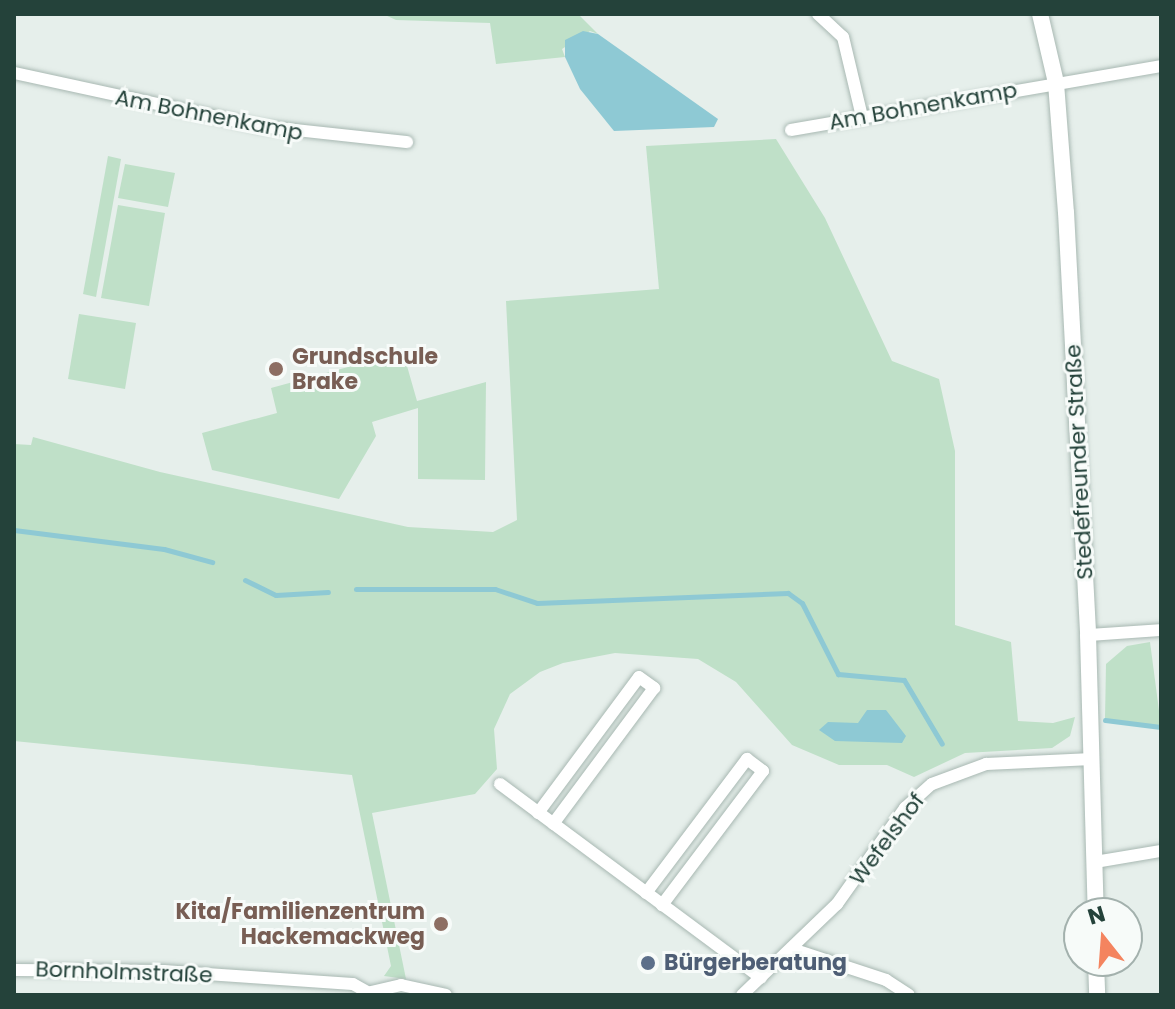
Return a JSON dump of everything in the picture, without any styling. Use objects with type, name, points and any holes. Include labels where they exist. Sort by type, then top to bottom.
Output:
[{"type":"street","points":[[818,14],[843,37],[862,117]]},
{"type":"street","name":"Stedefreunder Straße","points":[[1040,14],[1056,83],[1088,635],[1096,897]]},
{"type":"street","name":"Am Bohnenkamp","points":[[791,130],[1161,66]]},
{"type":"street","name":"Am Bohnenkamp","points":[[14,73],[259,126],[407,142]]},
{"type":"street","points":[[1088,635],[1161,630]]},
{"type":"street","points":[[538,813],[639,677],[654,688],[553,824]]},
{"type":"street","points":[[646,893],[747,759],[763,771],[662,905]]},
{"type":"street","name":"Wefelshof","points":[[742,995],[795,950],[869,864],[905,808],[932,784],[986,764],[1092,759]]},
{"type":"street","points":[[500,784],[761,978]]},
{"type":"street","points":[[1095,862],[1161,851]]},
{"type":"street","points":[[795,950],[886,980],[909,995]]},
{"type":"street","name":"Bornholmstraße","points":[[14,970],[163,971],[353,984],[372,993]]},
{"type":"street","points":[[372,993],[401,985],[446,995]]},
{"type":"green space","points":[[383,14],[578,14],[598,34],[590,31],[562,49],[565,57],[496,64],[490,23],[396,20]]},
{"type":"green space","points":[[776,139],[825,218],[892,361],[939,379],[955,451],[955,625],[1011,642],[1018,721],[1053,723],[1075,717],[1070,736],[1052,748],[965,753],[914,777],[887,765],[839,765],[792,745],[736,682],[698,659],[615,653],[563,663],[540,672],[510,694],[494,729],[497,769],[475,794],[372,813],[406,979],[384,976],[391,966],[352,775],[14,741],[14,444],[31,445],[33,437],[160,472],[408,527],[493,532],[517,520],[506,301],[659,289],[646,146]]},
{"type":"green space","points":[[108,156],[121,159],[96,297],[83,294]]},
{"type":"green space","points":[[125,164],[175,173],[168,207],[118,198]]},
{"type":"green space","points":[[118,205],[165,213],[149,306],[101,298]]},
{"type":"green space","points":[[79,314],[136,323],[125,389],[68,379]]},
{"type":"green space","points":[[403,352],[417,401],[486,382],[485,480],[418,479],[418,408],[372,422],[376,436],[339,499],[212,470],[202,433],[277,413],[271,388]]},
{"type":"green space","points":[[1150,642],[1161,726],[1105,719],[1106,664],[1127,646]]},
{"type":"water","points":[[583,31],[598,34],[718,119],[714,127],[614,131],[580,89],[565,57],[565,40]]},
{"type":"water","points":[[867,710],[886,710],[906,736],[902,743],[835,741],[819,730],[828,722],[858,723]]},
{"type":"waterway","points":[[14,530],[164,549],[212,562]]},
{"type":"waterway","points":[[245,580],[276,595],[328,592]]},
{"type":"waterway","points":[[356,589],[495,589],[537,603],[788,593],[802,603],[838,674],[904,680],[942,744]]},
{"type":"waterway","points":[[1105,720],[1161,727]]},
{"type":"place","name":"Grundschule Brake","points":[[276,369]]},
{"type":"place","name":"Kita/Familienzentrum Hackemackweg","points":[[441,924]]},
{"type":"place","name":"Bürgerberatung","points":[[648,963]]}]
